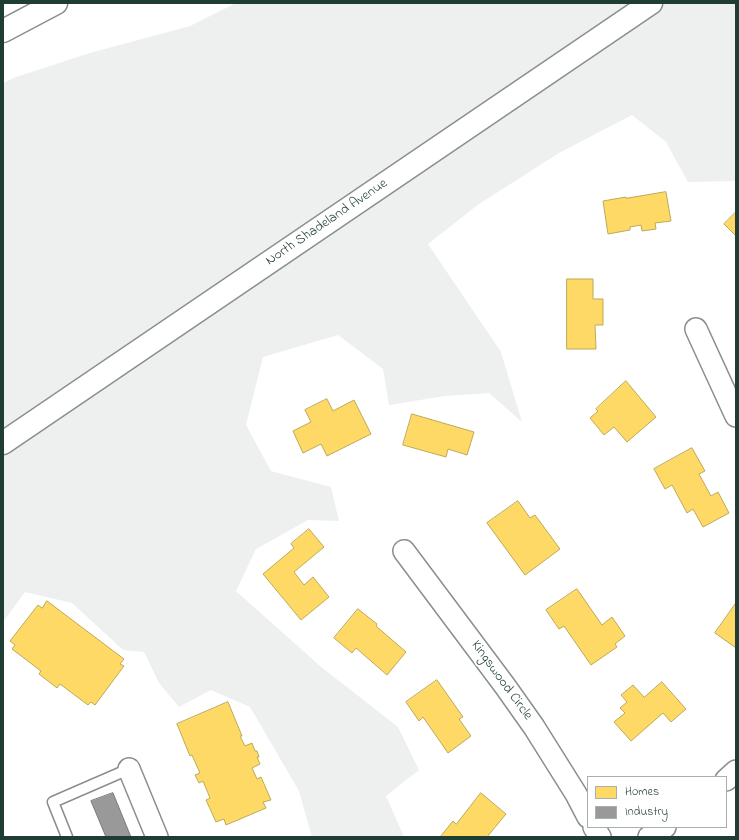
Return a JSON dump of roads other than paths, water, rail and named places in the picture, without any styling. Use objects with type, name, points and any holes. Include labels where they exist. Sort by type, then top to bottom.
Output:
[{"type":"main road","points":[[3,32],[56,3]]},
{"type":"main road","name":"North Shadeland Avenue","points":[[3,443],[651,3]]},
{"type":"street","points":[[696,329],[736,416]]},
{"type":"street","name":"Kingswood Circle","points":[[404,551],[505,686],[542,740],[576,794],[587,815]]},
{"type":"street","points":[[129,769],[157,837]]},
{"type":"street","points":[[727,779],[736,771]]},
{"type":"street","points":[[595,828],[600,837]]},
{"type":"street","points":[[649,837],[663,828]]},
{"type":"lane","points":[[67,837],[53,802],[129,769]]}]
